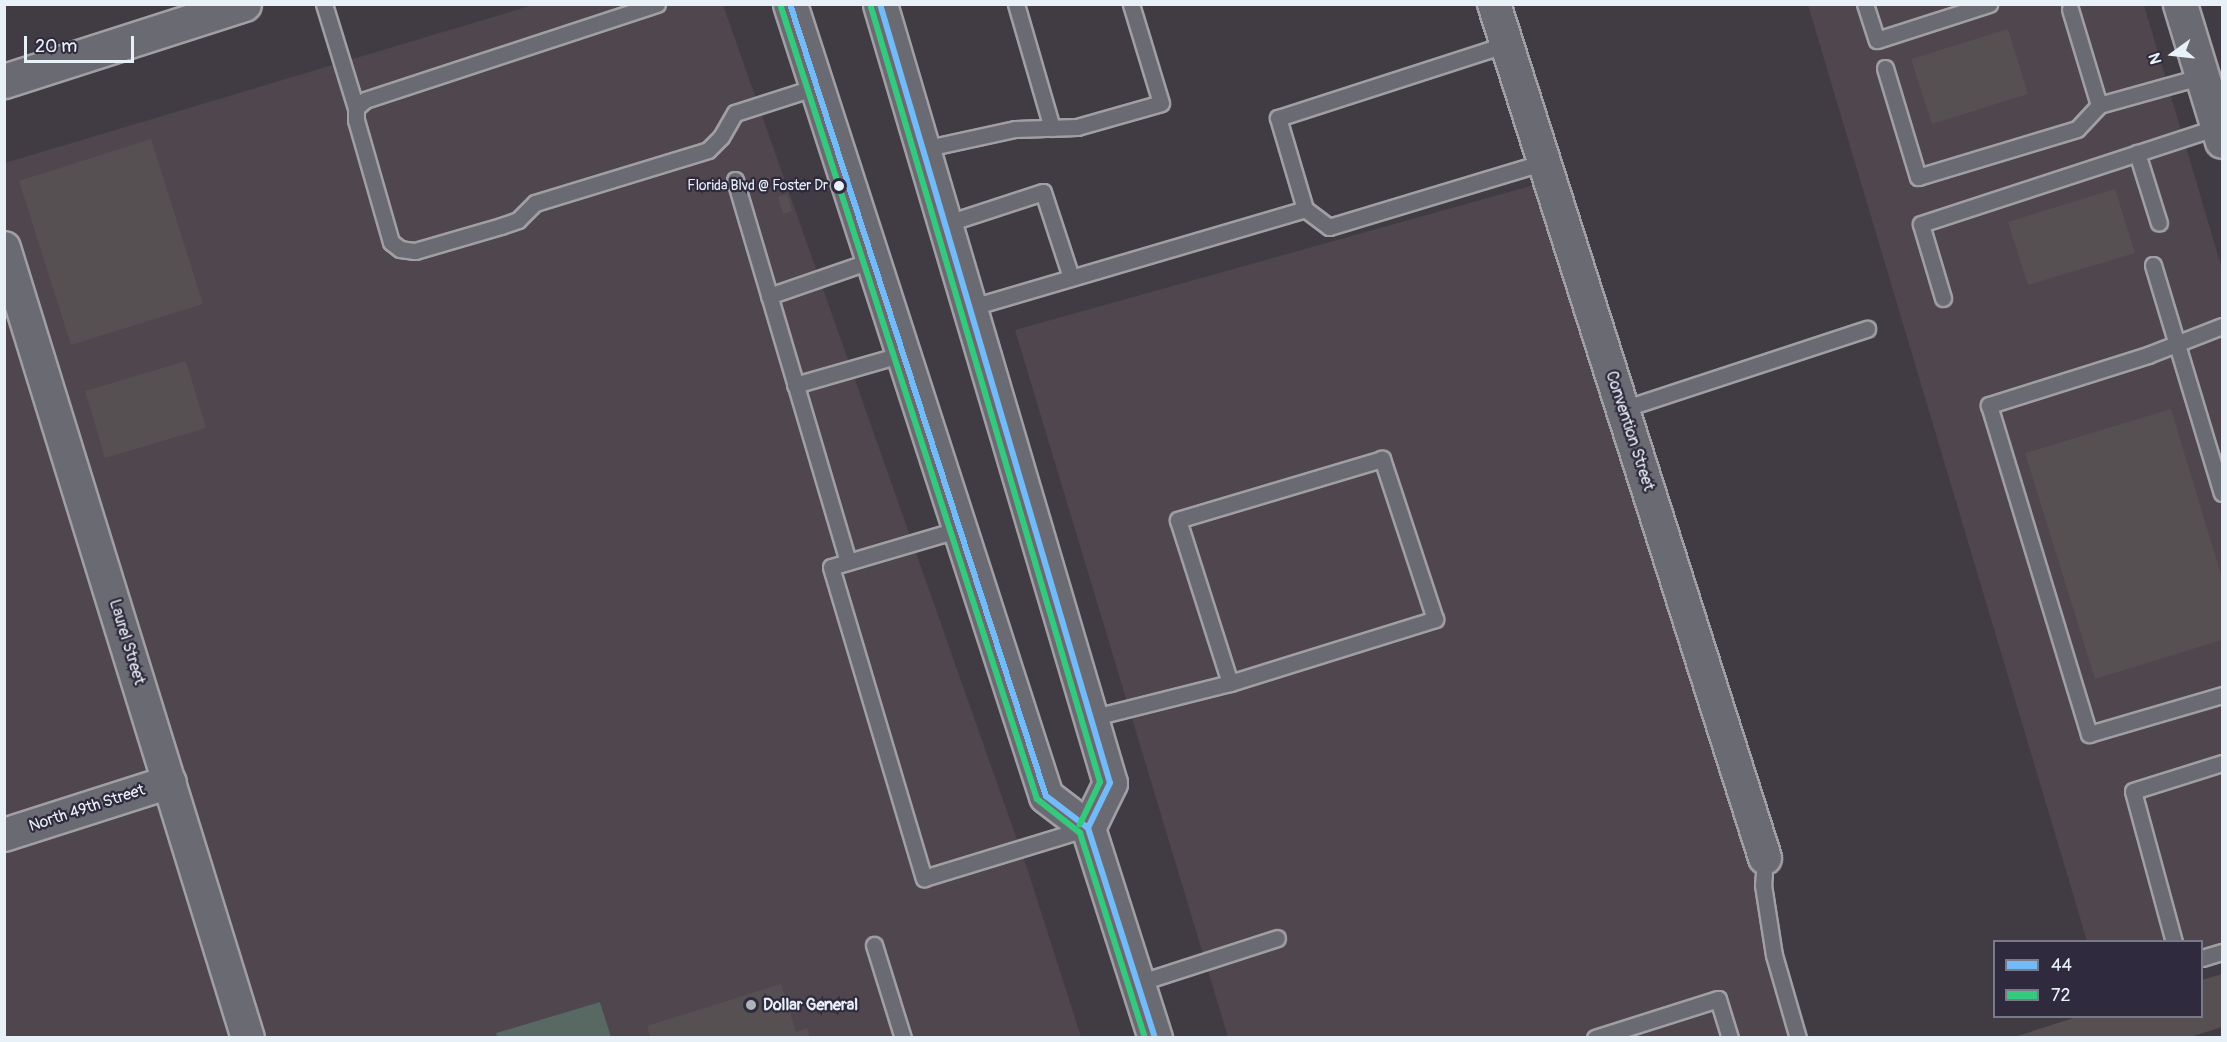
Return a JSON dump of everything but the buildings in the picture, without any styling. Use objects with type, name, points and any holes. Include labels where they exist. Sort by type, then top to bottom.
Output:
[{"type":"main road","points":[[4,81],[244,4]]},
{"type":"main road","points":[[790,4],[1046,796],[1088,828],[1155,1038]]},
{"type":"main road","points":[[880,4],[1110,783],[1088,828]]},
{"type":"main road","points":[[2180,4],[2220,134]]},
{"type":"street","name":"Convention Street","points":[[1494,4],[1765,858]]},
{"type":"street","name":"Laurel Street","points":[[4,248],[248,1038]]},
{"type":"street","name":"North 49th Street","points":[[4,835],[170,782]]},
{"type":"lane","points":[[324,4],[356,108],[356,120],[392,242],[400,249],[415,251],[518,220],[535,203],[708,150],[721,138],[735,112],[816,87]]},
{"type":"lane","points":[[356,108],[365,100],[657,4]]},
{"type":"lane","points":[[1016,4],[1052,128]]},
{"type":"lane","points":[[923,149],[1015,129],[1077,127],[1161,103],[1131,4]]},
{"type":"lane","points":[[1865,4],[1877,40],[1989,4]]},
{"type":"lane","points":[[2070,9],[2098,105]]},
{"type":"lane","points":[[1507,44],[1416,71],[1278,118],[1305,209],[1329,227],[1545,162]]},
{"type":"lane","points":[[1885,68],[1918,177],[2077,129],[2098,105],[2202,76]]},
{"type":"lane","points":[[1943,298],[1921,224],[2137,153],[2220,134]]},
{"type":"lane","points":[[2137,153],[2159,222]]},
{"type":"lane","points":[[735,180],[848,562]]},
{"type":"lane","points":[[945,224],[1043,192],[1071,277]]},
{"type":"lane","points":[[969,308],[1305,209]]},
{"type":"lane","points":[[769,296],[873,260]]},
{"type":"lane","points":[[2153,265],[2223,493]]},
{"type":"lane","points":[[2223,326],[2175,342],[2148,355],[1989,405],[2089,734],[2223,695]]},
{"type":"lane","points":[[1623,409],[1867,329]]},
{"type":"lane","points":[[795,385],[903,354]]},
{"type":"lane","points":[[1091,718],[1230,682],[1435,619],[1382,459],[1178,520],[1230,682]]},
{"type":"lane","points":[[960,529],[831,567],[924,878],[1088,828]]},
{"type":"lane","points":[[2173,940],[2133,791],[2223,763]]},
{"type":"lane","points":[[1765,858],[1763,885],[1774,955],[1798,1038]]},
{"type":"lane","points":[[1138,983],[1277,938]]},
{"type":"lane","points":[[874,945],[903,1038]]},
{"type":"lane","points":[[2203,958],[2223,952]]},
{"type":"lane","points":[[1595,1038],[1718,999],[1730,1038]]},
{"type":"shaded area","points":[[533,5],[723,5],[1028,871],[1081,1037],[611,1037],[600,1002],[496,1033],[497,1037],[5,1038],[5,163]]},
{"type":"shaded area","points":[[1808,5],[2144,5],[2222,269],[2222,960],[2203,965],[2203,940],[2087,940]]},
{"type":"shaded area","points":[[1534,185],[1809,1037],[1228,1037],[1015,330]]},
{"type":"shaded area","points":[[600,1002],[611,1037],[497,1037],[496,1033]]},
{"type":"transit line","name":"44","points":[[790,4],[1046,796],[1088,828],[1155,1038]]},
{"type":"transit line","name":"44","points":[[880,4],[1110,783],[1088,828]]},
{"type":"transit line","name":"72","points":[[781,7],[1037,799],[1080,833],[1145,1038]]},
{"type":"transit line","name":"72","points":[[871,7],[1100,782],[1080,824]]},
{"type":"place","name":"Florida Blvd @ Foster Dr","points":[[839,186]]},
{"type":"place","name":"Dollar General","points":[[751,1005]]}]
